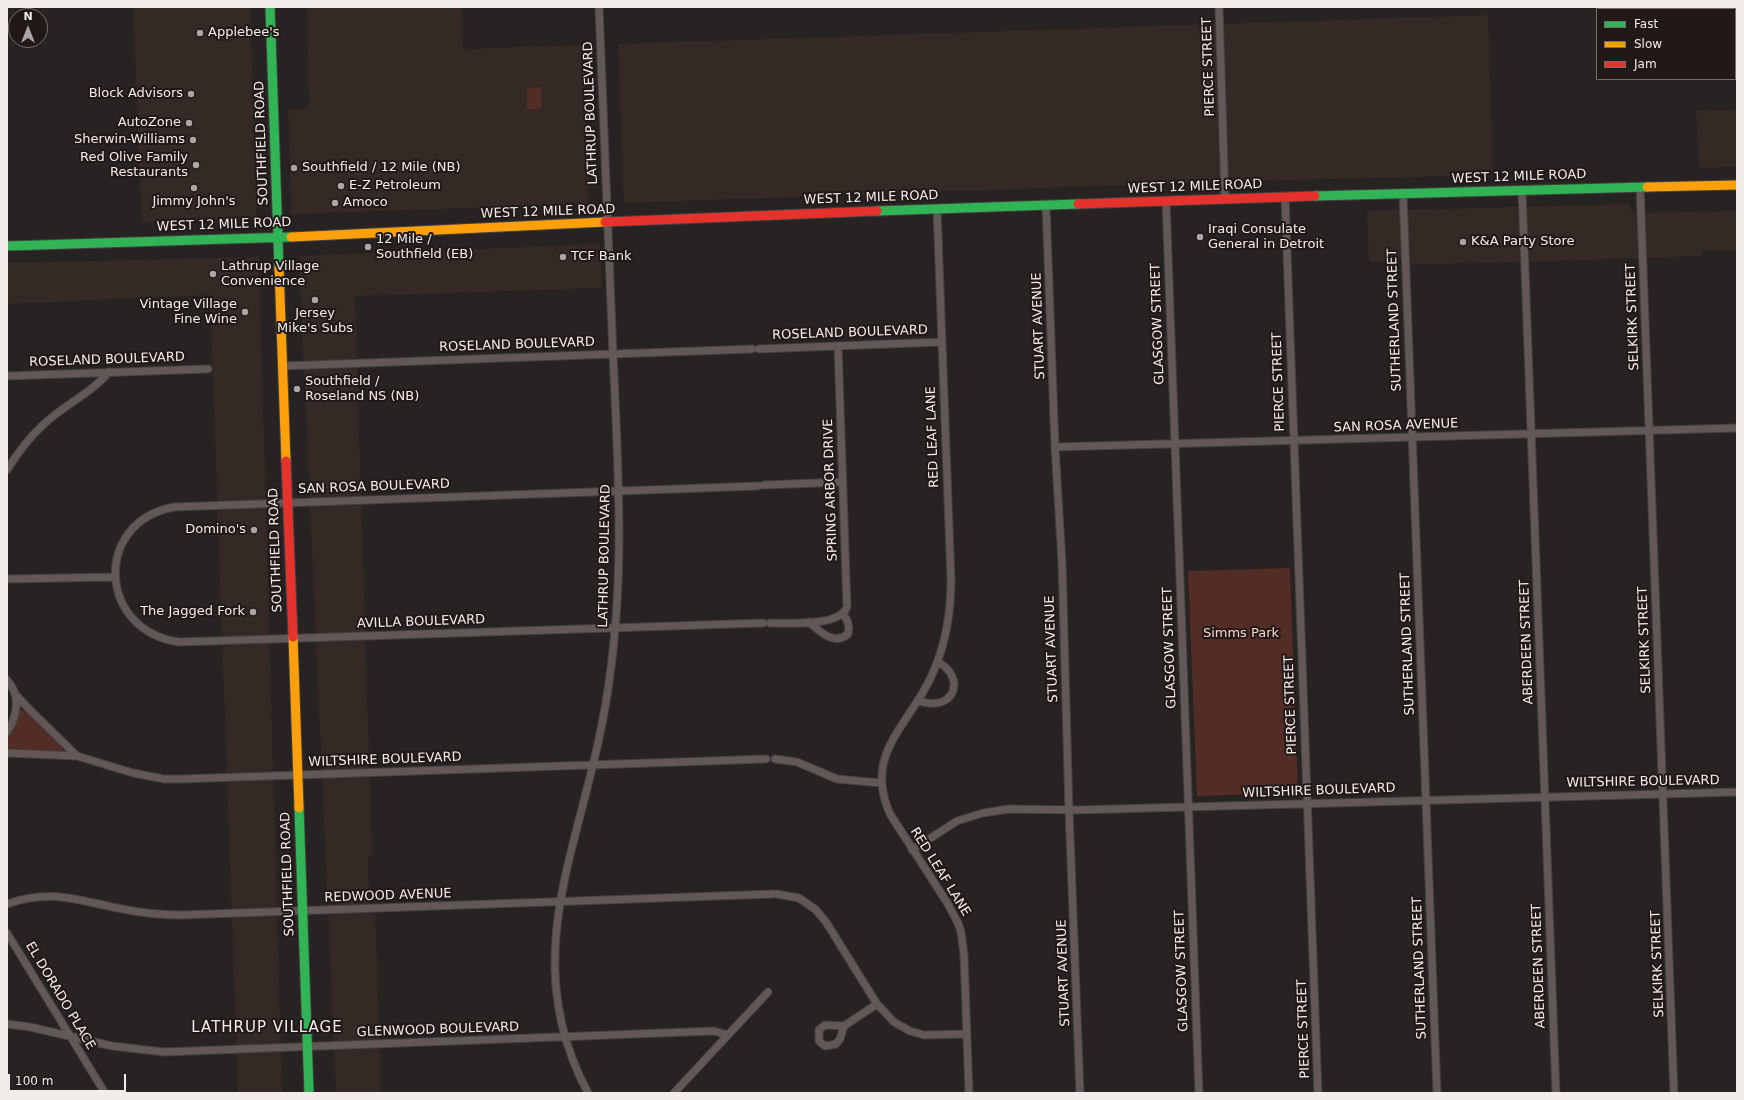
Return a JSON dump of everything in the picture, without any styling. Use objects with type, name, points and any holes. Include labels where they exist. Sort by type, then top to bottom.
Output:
[{"type":"main road","name":"SOUTHFIELD ROAD","points":[[270,7],[309,1093]]},
{"type":"main road","name":"WEST 12 MILE ROAD","points":[[7,246],[278,237],[608,222],[1046,205],[1522,190],[1737,185]]},
{"type":"street","name":"LATHRUP BOULEVARD","points":[[588,1093],[564,1037],[558,1008],[554,964],[560,902],[593,765],[608,695],[616,628],[620,534],[619,490],[599,7]]},
{"type":"street","name":"PIERCE STREET","points":[[1219,7],[1225,199]]},
{"type":"street","name":"SELKIRK STREET","points":[[1640,187],[1674,1093]]},
{"type":"street","name":"ABERDEEN STREET","points":[[1522,190],[1556,1093]]},
{"type":"street","name":"SUTHERLAND STREET","points":[[1403,194],[1437,1093]]},
{"type":"street","name":"PIERCE STREET","points":[[1285,197],[1318,1093]]},
{"type":"street","name":"GLASGOW STREET","points":[[1166,201],[1199,1093]]},
{"type":"street","name":"STUART AVENUE","points":[[1046,205],[1055,447],[1062,562],[1069,810],[1080,1093]]},
{"type":"street","name":"RED LEAF LANE","points":[[937,209],[951,590],[946,630],[938,662],[918,701],[888,750],[882,765],[881,783],[890,814],[948,904],[961,932],[964,955],[969,1093]]},
{"type":"street","name":"ROSELAND BOULEVARD","points":[[283,366],[942,342]]},
{"type":"street","name":"SPRING ARBOR DRIVE","points":[[838,346],[848,602],[843,614]]},
{"type":"street","name":"ROSELAND BOULEVARD","points":[[7,376],[208,369]]},
{"type":"street","points":[[7,470],[22,447],[40,428],[55,414],[99,384],[109,372]]},
{"type":"street","name":"SAN ROSA AVENUE","points":[[1055,447],[1737,428]]},
{"type":"street","name":"SAN ROSA BOULEVARD","points":[[114,577],[118,557],[126,537],[140,522],[152,513],[167,508],[183,506],[843,482]]},
{"type":"street","points":[[7,579],[114,577]]},
{"type":"street","name":"AVILLA BOULEVARD","points":[[114,577],[119,596],[131,619],[150,634],[162,639],[180,642],[809,622],[829,620],[843,614]]},
{"type":"street","points":[[809,622],[822,633],[835,638],[844,637],[849,630],[848,623],[843,614]]},
{"type":"street","points":[[918,701],[933,705],[939,704],[947,699],[952,693],[954,686],[951,675],[945,667],[938,662]]},
{"type":"street","points":[[7,680],[15,694],[77,756]]},
{"type":"street","points":[[7,732],[14,718],[16,707],[15,694]]},
{"type":"street","name":"WILTSHIRE BOULEVARD","points":[[7,753],[77,756],[132,773],[164,779],[201,779],[766,759]]},
{"type":"street","points":[[775,759],[797,762],[837,779],[881,783]]},
{"type":"street","name":"WILTSHIRE BOULEVARD","points":[[912,850],[957,821],[982,812],[1009,809],[1069,810],[1737,792]]},
{"type":"street","name":"REDWOOD AVENUE","points":[[7,904],[33,897],[54,895],[130,911],[160,915],[775,894],[791,896],[805,901],[821,915],[877,1004],[894,1022],[917,1034],[937,1036],[966,1034]]},
{"type":"street","name":"EL DORADO PLACE","points":[[7,933],[105,1093]]},
{"type":"street","points":[[674,1093],[768,992]]},
{"type":"street","points":[[844,1026],[877,1004]]},
{"type":"street","name":"GLENWOOD BOULEVARD","points":[[7,1024],[30,1027],[112,1046],[164,1052],[714,1031],[728,1035]]},
{"type":"shaded area","points":[[133,7],[250,7],[257,218],[142,222]]},
{"type":"shaded area","points":[[307,7],[462,7],[463,49],[583,45],[589,204],[291,214],[288,110],[309,108]]},
{"type":"shaded area","points":[[1488,15],[1493,175],[1210,182],[624,203],[618,44]]},
{"type":"shaded area","points":[[1737,110],[1737,167],[1699,168],[1696,111]]},
{"type":"shaded area","points":[[1629,204],[1633,213],[1737,211],[1737,251],[1703,251],[1702,256],[1586,260],[1402,265],[1401,261],[1369,262],[1367,211]]},
{"type":"shaded area","points":[[600,244],[602,288],[355,296],[372,854],[368,859],[369,905],[375,905],[381,1093],[336,1093],[299,256]]},
{"type":"shaded area","points":[[259,257],[282,1093],[238,1093],[210,295],[7,304],[7,263]]},
{"type":"green space","points":[[541,87],[541,109],[527,109],[527,88]]},
{"type":"green space","name":"Simms Park","points":[[1290,568],[1298,793],[1197,796],[1188,571]]},
{"type":"green space","points":[[21,710],[25,711],[61,744],[63,748],[62,751],[59,753],[7,749],[7,736]]},
{"type":"traffic: fast","points":[[270,7],[279,268]]},
{"type":"traffic: fast","points":[[1315,196],[1647,187]]},
{"type":"traffic: fast","points":[[877,211],[1078,204]]},
{"type":"traffic: fast","points":[[7,246],[291,237]]},
{"type":"traffic: fast","points":[[299,808],[309,1093]]},
{"type":"traffic: slow","points":[[1647,187],[1737,185]]},
{"type":"traffic: slow","points":[[291,237],[605,222]]},
{"type":"traffic: slow","points":[[279,268],[286,461]]},
{"type":"traffic: slow","points":[[293,637],[299,808]]},
{"type":"traffic: jam","points":[[1078,204],[1315,196]]},
{"type":"traffic: jam","points":[[605,222],[877,211]]},
{"type":"traffic: jam","points":[[286,461],[293,637]]},
{"type":"place","name":"Applebee's","points":[[200,33]]},
{"type":"place","name":"Block Advisors","points":[[191,94]]},
{"type":"place","name":"AutoZone","points":[[189,123]]},
{"type":"place","name":"Sherwin-Williams","points":[[193,140]]},
{"type":"place","name":"Red Olive Family Restaurants","points":[[196,165]]},
{"type":"place","name":"Southfield / 12 Mile (NB)","points":[[294,168]]},
{"type":"place","name":"E-Z Petroleum","points":[[341,186]]},
{"type":"place","name":"Jimmy John's","points":[[194,188]]},
{"type":"place","name":"Amoco","points":[[335,203]]},
{"type":"place","name":"Iraqi Consulate General in Detroit","points":[[1200,237]]},
{"type":"place","name":"K&A Party Store","points":[[1463,242]]},
{"type":"place","name":"12 Mile / Southfield (EB)","points":[[368,247]]},
{"type":"place","name":"TCF Bank","points":[[563,257]]},
{"type":"place","name":"Lathrup Village Convenience","points":[[213,274]]},
{"type":"place","name":"Jersey Mike's Subs","points":[[315,300]]},
{"type":"place","name":"Vintage Village Fine Wine","points":[[245,312]]},
{"type":"place","name":"Southfield / Roseland NS (NB)","points":[[297,389]]},
{"type":"place","name":"Domino's","points":[[254,530]]},
{"type":"place","name":"The Jagged Fork","points":[[253,612]]},
{"type":"district","name":"LATHRUP VILLAGE","points":[[267,1028]]}]
